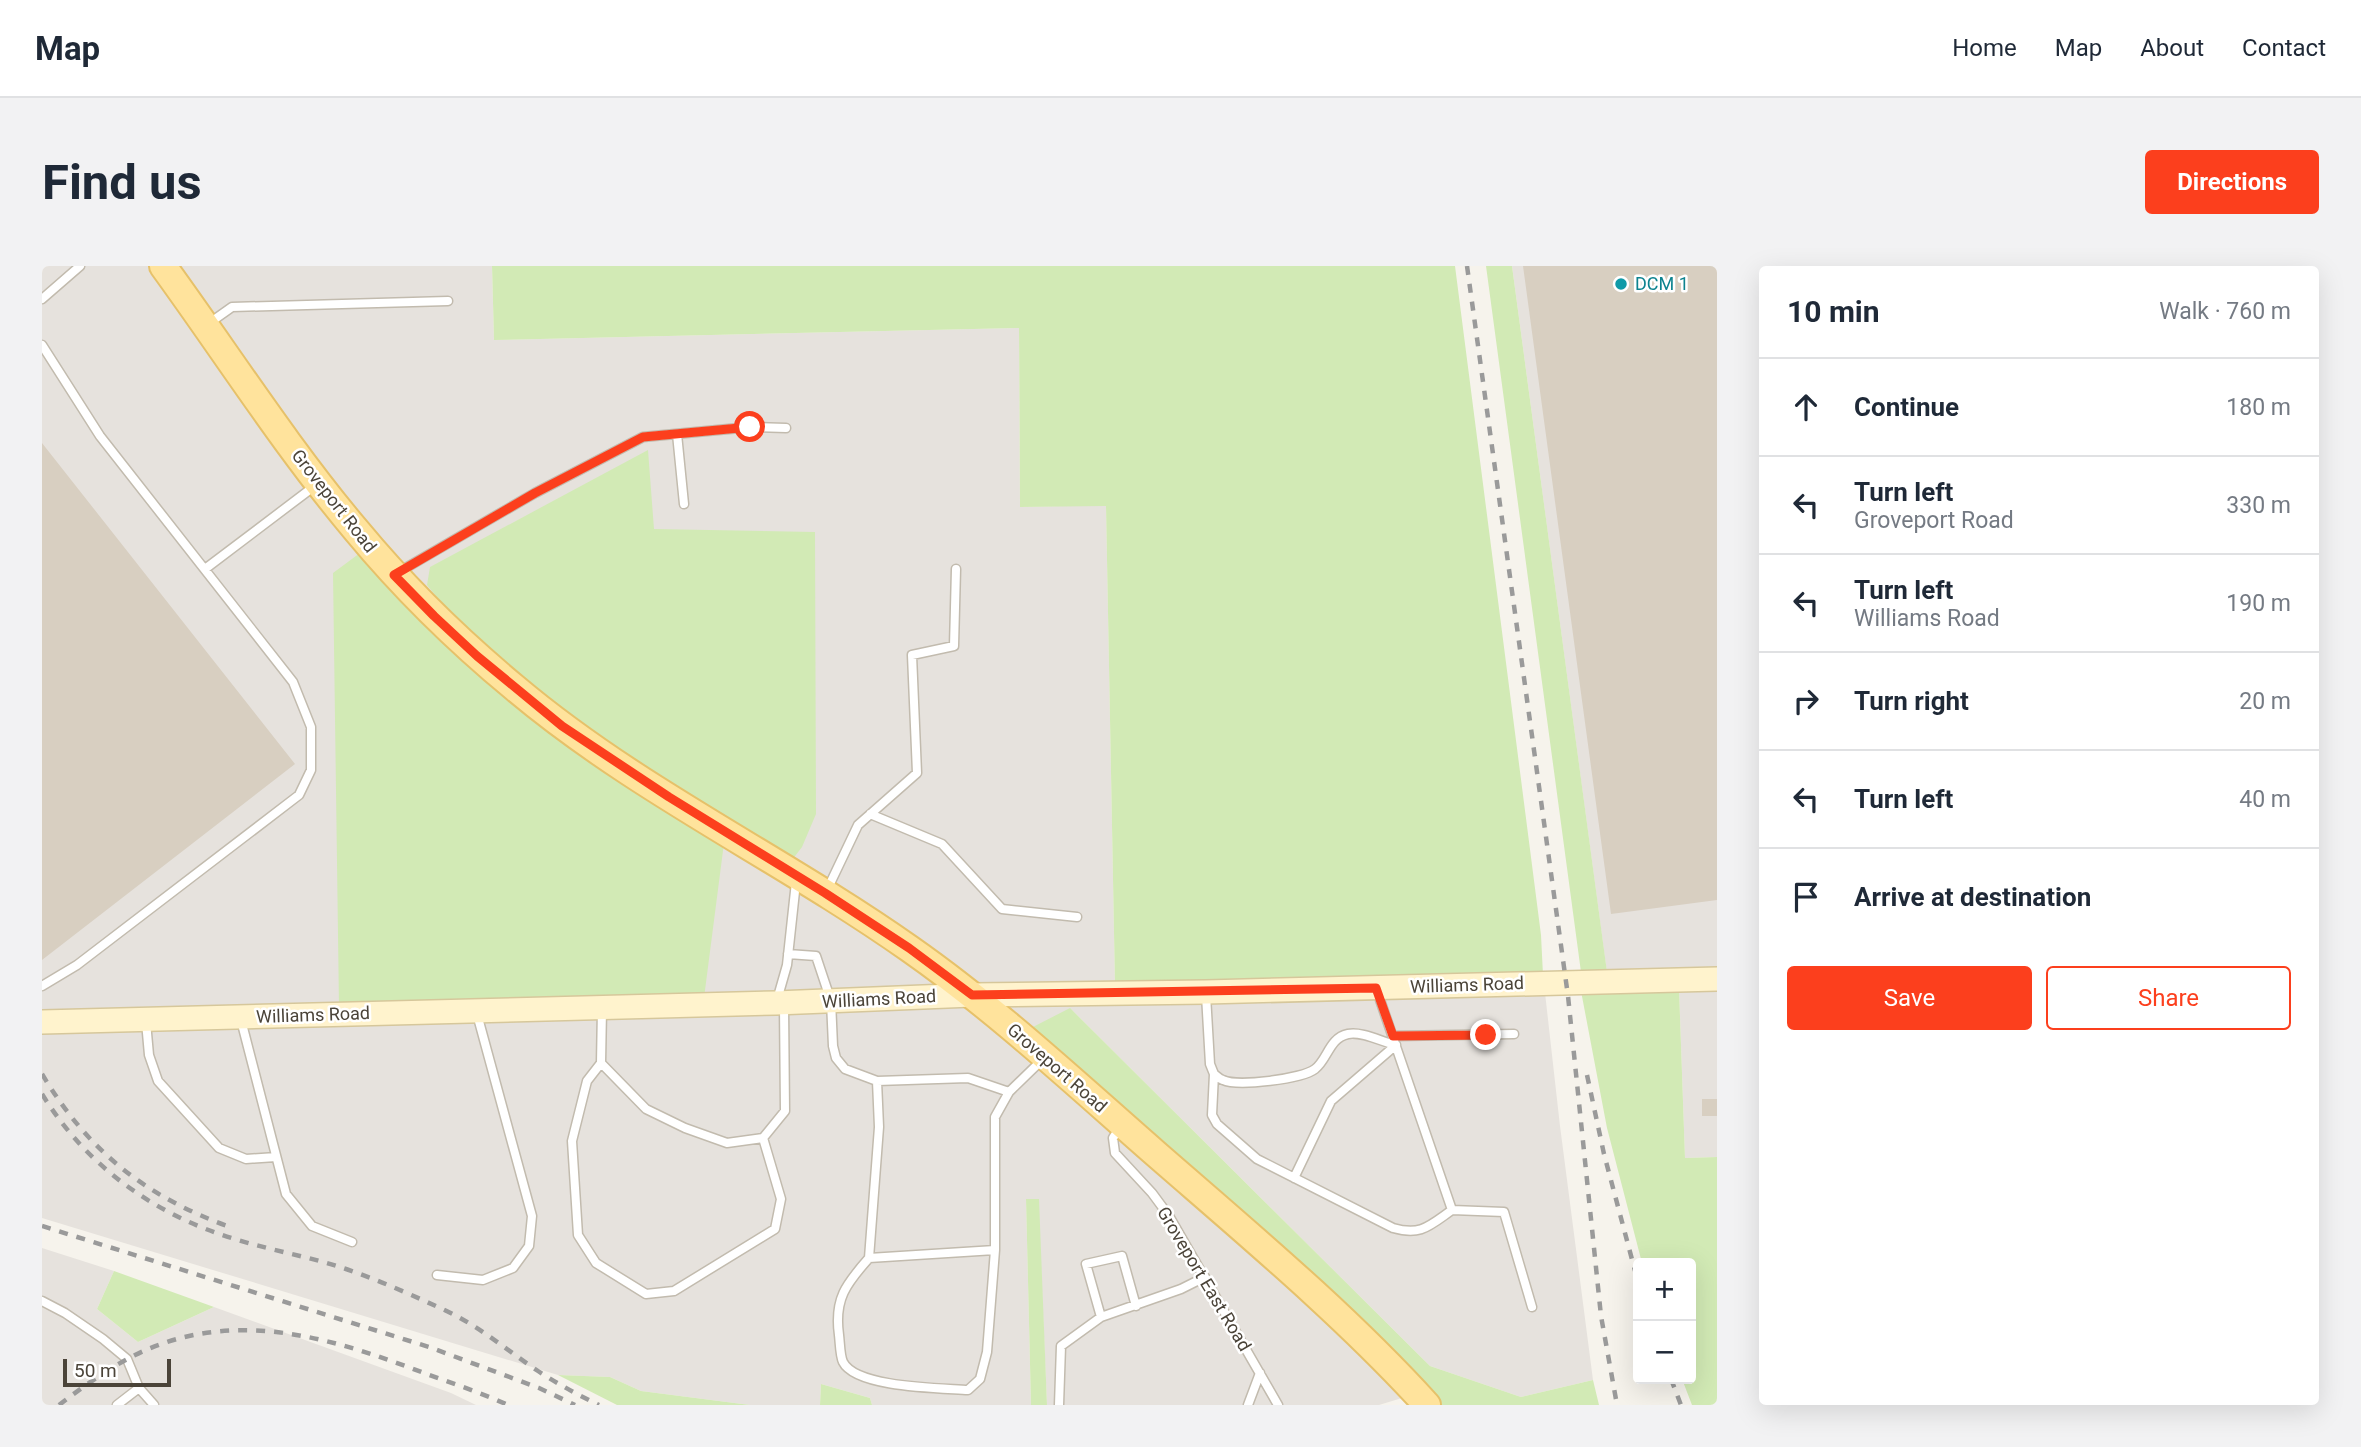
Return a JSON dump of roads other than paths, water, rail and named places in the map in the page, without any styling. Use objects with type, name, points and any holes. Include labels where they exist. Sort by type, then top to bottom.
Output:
[{"type":"main road","name":"Groveport Road","points":[[163,266],[318,483],[394,575],[477,656],[562,726],[669,797],[797,874],[909,948],[972,995],[1307,1288],[1367,1343],[1427,1405]]},
{"type":"main road","name":"Williams Road","points":[[42,1022],[780,1003],[972,995],[1717,979]]},
{"type":"lane","points":[[42,299],[80,266]]},
{"type":"lane","points":[[206,325],[232,307],[448,301]]},
{"type":"lane","points":[[42,345],[100,436],[293,682],[311,727],[311,770],[299,795],[77,965],[42,986]]},
{"type":"lane","points":[[394,575],[535,493],[643,437],[750,427],[786,428]]},
{"type":"lane","points":[[677,434],[684,504]]},
{"type":"lane","points":[[205,569],[318,483]]},
{"type":"lane","points":[[825,893],[858,825],[916,773],[912,655],[954,646],[956,569]]},
{"type":"lane","points":[[870,814],[942,844],[1002,909],[1077,917]]},
{"type":"lane","points":[[601,1063],[646,1109],[685,1128],[727,1143],[763,1138],[785,1111],[780,1003],[797,874]]},
{"type":"lane","points":[[788,954],[816,956],[831,1001],[836,1058],[845,1069],[877,1080],[968,1078],[1009,1092]]},
{"type":"lane","points":[[1376,988],[1452,1210]]},
{"type":"lane","points":[[1206,992],[1210,1064],[1214,1074],[1212,1115],[1217,1124],[1257,1159],[1393,1228],[1407,1232],[1421,1231],[1452,1210],[1504,1212],[1532,1307]]},
{"type":"lane","points":[[602,1007],[601,1063],[587,1081],[572,1141],[578,1235],[596,1263],[646,1294],[674,1292],[775,1229],[781,1199],[763,1138]]},
{"type":"lane","points":[[437,1276],[483,1280],[513,1268],[529,1246],[532,1216],[506,1129],[476,1011]]},
{"type":"lane","points":[[240,1017],[286,1195],[312,1226],[352,1242]]},
{"type":"lane","points":[[146,1020],[149,1055],[158,1081],[219,1148],[246,1159],[276,1157]]},
{"type":"lane","points":[[1214,1074],[1233,1082],[1282,1080],[1306,1074],[1316,1069],[1335,1040],[1347,1034],[1396,1045]]},
{"type":"lane","points":[[1393,1036],[1514,1034]]},
{"type":"lane","points":[[1294,1178],[1331,1101],[1396,1045]]},
{"type":"lane","points":[[877,1080],[879,1128],[869,1258],[847,1283],[839,1303],[838,1328],[843,1362],[853,1372],[890,1385],[968,1390],[980,1379],[987,1352],[995,1251],[995,1117],[1009,1092],[1045,1057]]},
{"type":"lane","name":"Groveport East Road","points":[[1122,1124],[1113,1138],[1115,1153],[1169,1216],[1278,1405]]},
{"type":"lane","points":[[869,1258],[995,1251]]},
{"type":"lane","points":[[1101,1317],[1086,1264],[1122,1256],[1136,1306]]},
{"type":"lane","points":[[1059,1405],[1062,1346],[1101,1317],[1181,1289],[1205,1277]]},
{"type":"lane","points":[[42,1301],[75,1320],[127,1359],[139,1388],[153,1405]]},
{"type":"lane","points":[[1248,1405],[1260,1373]]},
{"type":"lane","points":[[117,1405],[139,1388]]},
{"type":"railway","points":[[1467,266],[1568,996],[1601,1316],[1617,1405]]},
{"type":"railway","points":[[42,1074],[79,1126],[122,1168],[172,1201],[230,1227]]},
{"type":"railway","points":[[1587,1075],[1604,1154],[1633,1263]]},
{"type":"railway","points":[[42,1094],[60,1120],[102,1166],[152,1203],[208,1230],[346,1269],[429,1303],[453,1314],[546,1376],[599,1405]]},
{"type":"railway","points":[[42,1226],[429,1347],[539,1388],[575,1405]]},
{"type":"railway","points":[[59,1405],[109,1370],[150,1348],[197,1334],[230,1331],[263,1331],[328,1342],[392,1361],[508,1405]]},
{"type":"railway","points":[[1673,1384],[1681,1405]]},
{"type":"place","name":"DCM 1","points":[[1621,284]]}]
